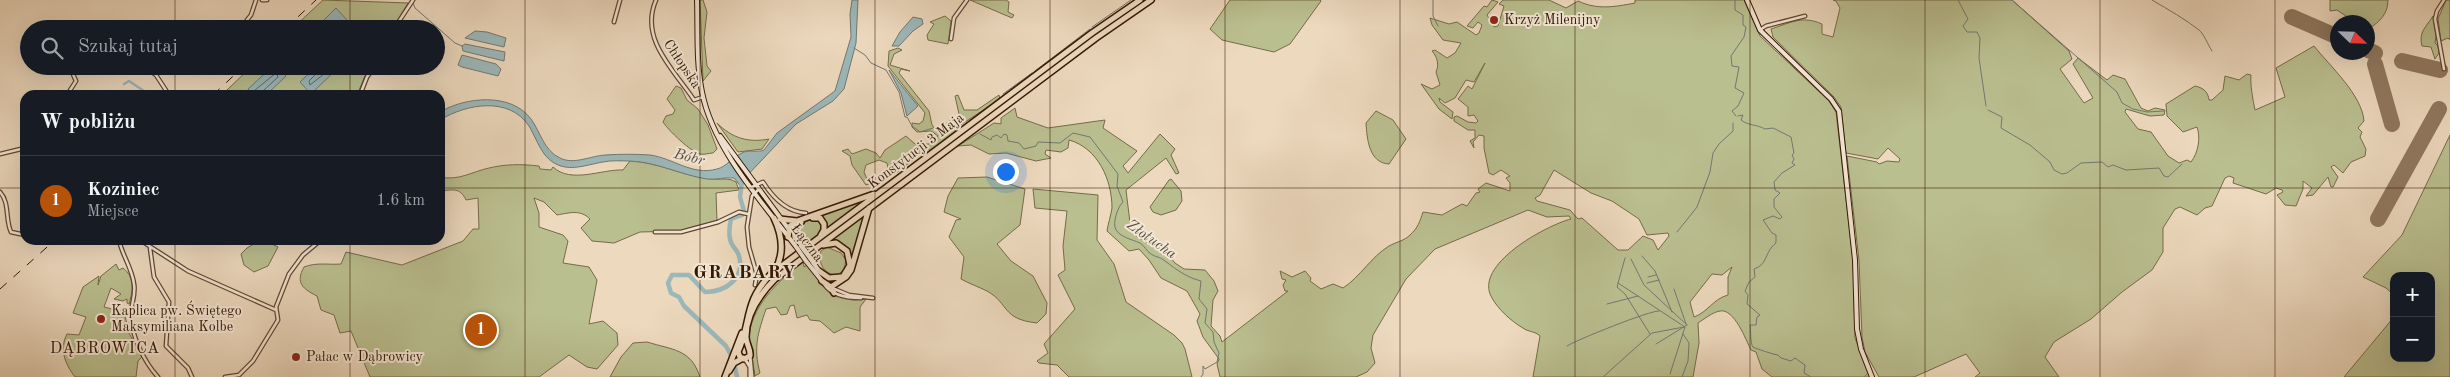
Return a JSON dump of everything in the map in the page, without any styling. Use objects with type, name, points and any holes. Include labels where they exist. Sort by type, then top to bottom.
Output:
[{"type":"main road","name":"Łączna","points":[[697,0],[699,72],[703,97],[717,133],[753,186],[795,238],[799,247]]},
{"type":"main road","name":"Konstytucji 3 Maja","points":[[740,357],[745,326],[754,297],[771,274],[1095,31],[1140,0]]},
{"type":"main road","name":"Konstytucji 3 Maja","points":[[740,357],[748,347],[747,327],[762,294],[775,279],[1101,34],[1151,0]]},
{"type":"main road","points":[[1747,0],[1760,30],[1831,99],[1839,111],[1855,260],[1857,329],[1861,349],[1872,377]]},
{"type":"main road","name":"Łączna","points":[[757,191],[788,237],[808,259],[822,282]]},
{"type":"main road","points":[[780,219],[797,221],[882,191]]},
{"type":"main road","points":[[835,289],[852,269],[866,214],[870,207]]},
{"type":"main road","points":[[795,238],[794,230],[796,225],[816,217],[822,220],[825,225],[818,239]]},
{"type":"main road","points":[[771,274],[778,264],[782,248],[780,233],[774,218]]},
{"type":"main road","points":[[788,237],[789,230],[797,221]]},
{"type":"main road","points":[[816,248],[833,242],[847,250],[850,265],[835,289]]},
{"type":"main road","name":"Łączna","points":[[808,259],[819,271]]},
{"type":"main road","points":[[819,271],[829,278],[841,277]]},
{"type":"main road","points":[[822,282],[835,289]]},
{"type":"main road","points":[[725,377],[740,357],[745,326]]},
{"type":"main road","points":[[741,347],[748,347]]},
{"type":"main road","points":[[725,377],[740,357]]},
{"type":"street","points":[[247,20],[251,15],[256,0]]},
{"type":"street","points":[[400,20],[413,0]]},
{"type":"street","points":[[614,22],[620,0]]},
{"type":"street","points":[[651,0],[655,1]]},
{"type":"street","points":[[951,39],[954,18],[967,0]]},
{"type":"street","points":[[2444,0],[2437,11],[2436,19],[2444,68]]},
{"type":"street","name":"Chłopska","points":[[655,1],[651,27],[658,49],[694,100],[703,97]]},
{"type":"street","points":[[1760,30],[1766,26],[1805,16]]},
{"type":"street","points":[[70,90],[76,81],[73,75]]},
{"type":"street","points":[[157,75],[166,90]]},
{"type":"street","points":[[362,90],[369,75]]},
{"type":"street","points":[[0,154],[20,149]]},
{"type":"street","points":[[753,186],[763,182],[786,209],[795,213],[806,213]]},
{"type":"street","points":[[755,285],[757,275],[747,233],[748,214],[757,191]]},
{"type":"street","points":[[0,192],[6,201],[7,217],[12,232],[20,234]]},
{"type":"street","points":[[655,232],[681,232],[742,213],[748,214]]},
{"type":"street","points":[[121,245],[134,284],[134,302],[131,312],[133,328],[147,361],[158,377]]},
{"type":"street","points":[[146,245],[195,275],[276,310]]},
{"type":"street","points":[[225,377],[239,375],[248,368],[276,324],[278,314],[276,310],[289,274],[315,245]]},
{"type":"street","points":[[150,248],[154,277],[169,302],[166,346],[188,368],[192,377]]},
{"type":"street","name":"Łączna","points":[[819,271],[835,289]]},
{"type":"street","points":[[835,289],[848,297],[873,298]]},
{"type":"street","points":[[835,289],[865,297]]},
{"type":"street","points":[[740,357],[750,367],[751,377]]},
{"type":"green space","points":[[323,0],[408,3],[398,20],[302,20]]},
{"type":"green space","points":[[700,0],[703,0],[707,12],[704,38],[707,66],[711,71],[703,81]]},
{"type":"green space","points":[[970,0],[1006,0],[1009,2],[1008,12],[1014,15],[1012,18]]},
{"type":"green space","points":[[1230,0],[1321,1],[1290,44],[1274,52],[1222,40],[1210,29]]},
{"type":"green space","points":[[1492,0],[1498,2],[1487,15],[1494,27],[1498,26],[1504,6],[1499,4],[1503,0],[1549,0],[1566,8],[1578,1],[1592,6],[1606,7],[1635,3],[1635,0],[1744,0],[1760,36],[1829,101],[1836,112],[1853,260],[1855,338],[1870,377],[1772,377],[1762,369],[1756,352],[1751,350],[1735,319],[1725,311],[1720,311],[1698,323],[1699,343],[1693,377],[1533,377],[1540,336],[1525,329],[1506,315],[1492,298],[1489,285],[1493,273],[1502,260],[1515,248],[1546,229],[1571,219],[1569,216],[1547,217],[1528,210],[1435,249],[1406,279],[1373,335],[1371,348],[1375,363],[1367,372],[1356,377],[1220,377],[1217,364],[1219,359],[1203,337],[1197,321],[1200,314],[1187,291],[1161,278],[1139,249],[1129,251],[1107,231],[1112,208],[1109,187],[1101,166],[1088,150],[1069,140],[1068,148],[1061,152],[1046,150],[1045,154],[1051,158],[1036,161],[1006,153],[989,154],[971,145],[958,146],[994,123],[1001,124],[1001,118],[1015,108],[1017,117],[1048,128],[1105,120],[1103,128],[1137,151],[1123,166],[1128,173],[1160,134],[1175,149],[1171,155],[1179,173],[1176,174],[1166,158],[1126,190],[1131,231],[1139,238],[1165,251],[1175,263],[1184,269],[1205,270],[1214,281],[1218,291],[1213,300],[1211,326],[1220,336],[1222,342],[1288,291],[1285,291],[1283,285],[1286,280],[1282,279],[1280,271],[1292,277],[1305,271],[1311,278],[1310,281],[1321,289],[1333,284],[1343,288],[1389,246],[1410,235],[1417,227],[1423,212],[1442,215],[1462,204],[1467,206],[1476,193],[1480,192],[1478,189],[1486,183],[1510,191],[1510,183],[1506,178],[1510,176],[1501,170],[1493,175],[1489,173],[1484,148],[1484,136],[1479,135],[1473,142],[1474,148],[1470,141],[1475,138],[1475,130],[1468,130],[1454,121],[1454,117],[1457,116],[1468,122],[1476,123],[1478,121],[1474,115],[1468,116],[1468,107],[1458,99],[1468,86],[1472,89],[1485,63],[1474,82],[1466,80],[1455,98],[1445,103],[1439,98],[1440,102],[1453,112],[1452,119],[1439,109],[1421,84],[1432,89],[1440,85],[1436,72],[1436,56],[1432,51],[1435,50],[1447,58],[1455,53],[1461,43],[1443,40],[1432,25],[1430,18],[1449,24],[1457,22],[1476,35],[1479,33],[1482,25],[1478,22],[1473,28],[1467,26],[1484,6],[1487,7]],"holes":[[[1554,170],[1591,193],[1612,201],[1639,219],[1647,235],[1668,233],[1669,236],[1658,250],[1653,240],[1643,236],[1628,250],[1618,250],[1582,218],[1578,219],[1570,210],[1537,201],[1535,198],[1540,195]],[[1732,267],[1728,277],[1728,295],[1718,299],[1694,317],[1690,302],[1712,274],[1722,275]]]},
{"type":"green space","points":[[1833,0],[2012,0],[2069,51],[2072,59],[2060,69],[2084,103],[2093,98],[2073,64],[2078,58],[2107,80],[2113,75],[2125,79],[2141,108],[2148,111],[2155,108],[2165,110],[2164,115],[2150,116],[2126,109],[2125,112],[2138,129],[2151,132],[2168,156],[2179,163],[2187,160],[2191,162],[2198,145],[2198,131],[2197,127],[2183,132],[2167,116],[2166,104],[2195,86],[2203,89],[2207,93],[2209,100],[2212,100],[2223,90],[2225,76],[2239,80],[2247,74],[2251,75],[2255,110],[2285,97],[2276,68],[2314,46],[2352,91],[2358,101],[2364,121],[2358,128],[2362,132],[2360,137],[2366,149],[2365,156],[2351,162],[2343,173],[2334,165],[2331,167],[2338,177],[2333,187],[2331,187],[2328,177],[2313,195],[2306,196],[2312,188],[2303,181],[2303,189],[2296,206],[2285,205],[2277,195],[2283,192],[2282,190],[2276,188],[2266,194],[2233,183],[2234,178],[2229,176],[2225,178],[2212,206],[2205,208],[2197,215],[2180,207],[2175,209],[2163,228],[2163,252],[2152,270],[2122,292],[2091,319],[2054,342],[2045,357],[2059,377],[1975,377],[1980,373],[1966,354],[1914,377],[1879,377],[1865,352],[1862,337],[1859,260],[1847,156],[1879,164],[1887,161],[1899,162],[1900,159],[1888,148],[1878,159],[1846,153],[1841,107],[1834,97],[1773,37],[1771,29],[1796,21],[1808,20],[1822,24],[1822,34],[1833,37],[1840,8],[1836,1]]},
{"type":"green space","points":[[2330,0],[2388,0],[2387,9],[2383,17],[2375,24],[2375,15],[2344,15],[2337,10],[2330,11]]},
{"type":"green space","points":[[2446,0],[2450,0],[2450,40],[2448,38],[2441,41],[2438,19]]},
{"type":"green space","points":[[945,16],[951,21],[948,44],[928,40],[927,35],[934,24],[930,22]]},
{"type":"green space","points":[[2433,16],[2436,36],[2435,43],[2438,46],[2439,53],[2435,59],[2431,47],[2422,46],[2421,41],[2424,30]]},
{"type":"green space","points":[[898,48],[902,50],[894,54],[890,65],[910,71],[901,69],[899,73],[929,111],[932,125],[936,130],[951,120],[964,121],[959,114],[955,96],[958,95],[964,110],[977,110],[999,95],[1000,99],[956,128],[957,131],[930,151],[928,148],[896,173],[888,168],[887,163],[879,160],[866,165],[864,172],[869,184],[866,185],[852,165],[850,156],[842,151],[848,149],[852,154],[866,149],[876,153],[880,158],[885,150],[906,136],[915,144],[929,144],[938,136],[931,131],[917,132],[912,127],[912,123],[919,124],[923,121],[925,113],[888,66],[889,51]]},
{"type":"green space","points":[[243,75],[366,75],[359,90],[227,90]]},
{"type":"green space","points":[[1036,77],[1038,79],[769,282],[770,277]]},
{"type":"green space","points":[[676,86],[681,88],[687,100],[698,109],[708,125],[717,149],[713,153],[702,154],[691,149],[663,122],[666,116],[673,114],[675,110],[667,99]]},
{"type":"green space","points":[[1376,111],[1393,120],[1406,139],[1389,164],[1382,163],[1373,155],[1368,143],[1366,123]]},
{"type":"green space","points":[[717,123],[735,136],[747,140],[769,139],[762,149],[738,152]]},
{"type":"green space","points":[[2450,135],[2450,377],[2344,377],[2390,322],[2390,362],[2435,362],[2435,272],[2390,272],[2390,292],[2363,277],[2402,235]]},
{"type":"green space","points":[[630,161],[640,162],[690,175],[730,180],[736,182],[739,190],[716,193],[717,221],[679,231],[640,232],[614,243],[592,241],[581,228],[590,219],[586,216],[574,212],[557,215],[544,202],[534,198],[539,213],[539,227],[563,235],[568,241],[563,263],[589,267],[597,280],[589,324],[603,321],[617,333],[618,345],[597,369],[587,367],[569,355],[539,377],[370,377],[351,331],[340,333],[334,315],[321,310],[317,296],[304,288],[300,281],[304,267],[318,264],[341,264],[346,252],[402,265],[463,241],[473,229],[479,229],[478,198],[466,200],[459,191],[445,191],[445,178],[459,177],[489,168],[514,165],[539,166],[540,169],[551,170],[553,167],[560,172],[578,175],[623,170]]},
{"type":"green space","points":[[987,177],[1025,189],[1020,225],[997,244],[1011,261],[1033,276],[1047,303],[1046,314],[1037,323],[1025,321],[1011,315],[994,296],[961,279],[964,257],[949,237],[956,220],[961,219],[944,212],[948,196],[958,178]]},
{"type":"green space","points":[[1171,179],[1181,191],[1182,201],[1176,210],[1161,215],[1153,212],[1150,207]]},
{"type":"green space","points":[[1033,189],[1098,195],[1097,240],[1114,264],[1126,302],[1174,335],[1182,343],[1192,377],[1069,377],[1057,365],[1039,363],[1037,361],[1048,353],[1044,344],[1075,309],[1058,275],[1065,270],[1063,246],[1067,211],[1035,208]]},
{"type":"green space","points":[[871,196],[826,231],[818,216]]},
{"type":"green space","points":[[865,214],[848,272],[848,250],[828,242]]},
{"type":"green space","points":[[814,218],[822,222],[822,232],[804,246],[804,240],[800,241],[796,235],[797,226]]},
{"type":"green space","points":[[252,245],[274,245],[278,247],[268,266],[254,272],[244,265],[241,254]]},
{"type":"green space","points":[[827,247],[841,253],[846,260],[844,270],[837,275],[826,271],[821,264],[821,251]]},
{"type":"green space","points":[[803,261],[804,267],[807,265],[831,292],[855,299],[866,299],[860,307],[860,331],[846,327],[834,333],[820,321],[810,320],[807,315],[797,318],[794,305],[790,306],[787,314],[781,315],[776,307],[766,309],[757,340],[760,373],[755,376],[752,357],[753,349],[748,342],[754,317],[766,296]]},
{"type":"green space","points":[[116,264],[119,270],[123,268],[130,276],[132,289],[129,304],[127,299],[123,301],[114,299],[121,294],[111,288],[104,307],[124,312],[129,333],[142,357],[138,361],[136,377],[75,377],[66,362],[63,345],[67,334],[79,335],[86,317],[73,313],[83,287],[99,276],[98,285],[101,276]]},
{"type":"green space","points":[[647,342],[680,352],[692,361],[700,377],[610,377],[621,357],[633,343]]},
{"type":"water","points":[[852,0],[858,0],[856,43],[844,89],[833,101],[796,124],[743,180],[742,188],[734,178],[707,179],[640,162],[610,161],[574,167],[558,165],[542,151],[529,126],[520,116],[510,110],[499,107],[474,107],[445,117],[445,110],[462,103],[487,100],[500,101],[512,104],[522,110],[531,119],[550,151],[565,160],[571,161],[611,155],[650,155],[699,170],[717,169],[745,152],[764,150],[777,133],[835,91],[851,37],[850,14]]},
{"type":"water","points":[[336,8],[347,20],[324,20]]},
{"type":"water","points":[[913,17],[922,19],[923,24],[913,31],[899,46],[892,46],[900,32]]},
{"type":"water","points":[[475,31],[487,32],[506,38],[504,47],[465,38]]},
{"type":"water","points":[[465,44],[505,52],[504,61],[463,51],[462,46]]},
{"type":"water","points":[[462,55],[496,64],[501,69],[498,76],[458,65]]},
{"type":"water","points":[[889,70],[918,106],[907,116],[901,93]]},
{"type":"water","points":[[263,75],[286,76],[271,90],[248,89]]},
{"type":"water","points":[[307,75],[331,75],[315,90],[307,90],[300,82]]},
{"type":"waterway","points":[[1092,27],[1131,0]]},
{"type":"waterway","points":[[1433,0],[1433,16],[1438,26]]},
{"type":"waterway","points":[[1735,0],[1735,10],[1743,15],[1743,25],[1746,27],[1744,37],[1731,56],[1732,66],[1739,67],[1735,88],[1744,93],[1738,106],[1732,111],[1736,116]]},
{"type":"waterway","points":[[1958,0],[1968,19],[1963,26],[1967,32],[1977,32],[1980,38],[1979,58],[1986,106]]},
{"type":"waterway","points":[[2012,0],[2117,92],[2122,103],[2133,109],[2147,112],[2164,111]]},
{"type":"waterway","points":[[2152,0],[2199,30],[2212,51]]},
{"type":"waterway","points":[[413,3],[415,8],[429,20]]},
{"type":"waterway","points":[[1035,71],[1090,29]]},
{"type":"waterway","points":[[445,34],[455,43],[462,46]]},
{"type":"waterway","name":"Złotucha","points":[[854,48],[865,55],[871,63],[886,70],[899,92],[905,117],[920,132],[953,122],[961,123]]},
{"type":"waterway","points":[[1003,94],[1032,73]]},
{"type":"waterway","points":[[124,84],[129,81],[142,90]]},
{"type":"waterway","points":[[1988,110],[2002,117],[2001,128],[2030,145],[2050,162],[2054,170],[2062,174],[2067,173],[2081,163],[2102,162],[2108,167],[2113,165],[2126,170],[2159,168],[2164,176],[2168,177],[2182,164]]},
{"type":"waterway","points":[[1738,116],[1743,115],[1741,120],[1747,123],[1765,129],[1773,128],[1791,137],[1794,153],[1792,155],[1794,159],[1792,163],[1795,165],[1782,173],[1774,182],[1775,190],[1780,193],[1774,199],[1774,207],[1782,217],[1780,219],[1773,216],[1763,220],[1772,233],[1776,235],[1776,242],[1763,263],[1754,269],[1755,277],[1749,282],[1745,291],[1748,295],[1747,304],[1760,315],[1757,317],[1756,325],[1750,325],[1752,345],[1754,348],[1778,355],[1781,358],[1791,361],[1795,358],[1805,365],[1804,373],[1811,377]]},
{"type":"waterway","points":[[1677,232],[1697,207],[1710,172],[1713,153],[1719,144],[1733,131],[1733,123]]},
{"type":"waterway","name":"Złotucha","points":[[980,134],[991,140],[992,137],[997,135],[1001,138],[1004,134],[1007,135],[1008,141],[1019,143],[1024,149],[1036,146],[1038,142],[1060,143],[1073,133],[1090,137],[1118,174],[1117,186],[1123,202],[1116,215],[1115,227],[1118,233],[1140,243],[1149,253],[1182,273],[1201,281],[1199,299],[1207,309],[1205,323],[1213,332],[1214,342],[1219,353],[1217,362],[1205,369],[1203,366],[1201,377]]},
{"type":"waterway","points":[[737,377],[733,359],[726,346],[684,306],[679,297],[671,293],[668,283],[672,275],[689,275],[705,292],[727,286],[736,277],[739,271],[739,256],[731,243],[729,230],[731,219],[742,215],[744,211],[740,197],[742,182]]},
{"type":"waterway","points":[[1642,256],[1655,271],[1672,312]]},
{"type":"waterway","points":[[1625,258],[1617,287],[1625,294],[1650,334]]},
{"type":"waterway","points":[[1631,259],[1644,285],[1687,325]]},
{"type":"waterway","points":[[1648,277],[1656,275]]},
{"type":"waterway","points":[[1647,283],[1659,280]]},
{"type":"waterway","points":[[1618,283],[1685,327],[1670,374]]},
{"type":"waterway","points":[[1674,289],[1686,324]]},
{"type":"waterway","points":[[1607,304],[1638,296]]},
{"type":"waterway","points":[[1567,346],[1613,326],[1659,311]]},
{"type":"waterway","points":[[1656,344],[1687,325]]},
{"type":"waterway","points":[[1603,377],[1652,333],[1684,327]]},
{"type":"waterway","points":[[1682,377],[1688,361],[1689,343],[1683,334]]},
{"type":"waterway","points":[[1864,377],[1867,374]]},
{"type":"runway","points":[[2292,17],[2330,34]]},
{"type":"runway","points":[[2402,61],[2440,70]]},
{"type":"runway","points":[[2375,64],[2392,124]]},
{"type":"runway","points":[[2378,219],[2439,109]]},
{"type":"railway","points":[[295,20],[316,0]]},
{"type":"railway","points":[[218,90],[234,75]]},
{"type":"railway","points":[[0,289],[49,245]]},
{"type":"place","name":"Krzyż Milenijny","points":[[1494,20]]},
{"type":"place","name":"Kaplica pw. Świętego Maksymiliana Kolbe","points":[[101,319]]},
{"type":"place","name":"Koziniec","points":[[481,330]]},
{"type":"place","name":"Pałac w Dąbrowicy","points":[[296,357]]},
{"type":"district","name":"GRABARY","points":[[745,273]]},
{"type":"district","name":"DĄBROWICA","points":[[105,349]]},
{"type":"water label","name":"Bóbr","points":[[689,158]]}]
